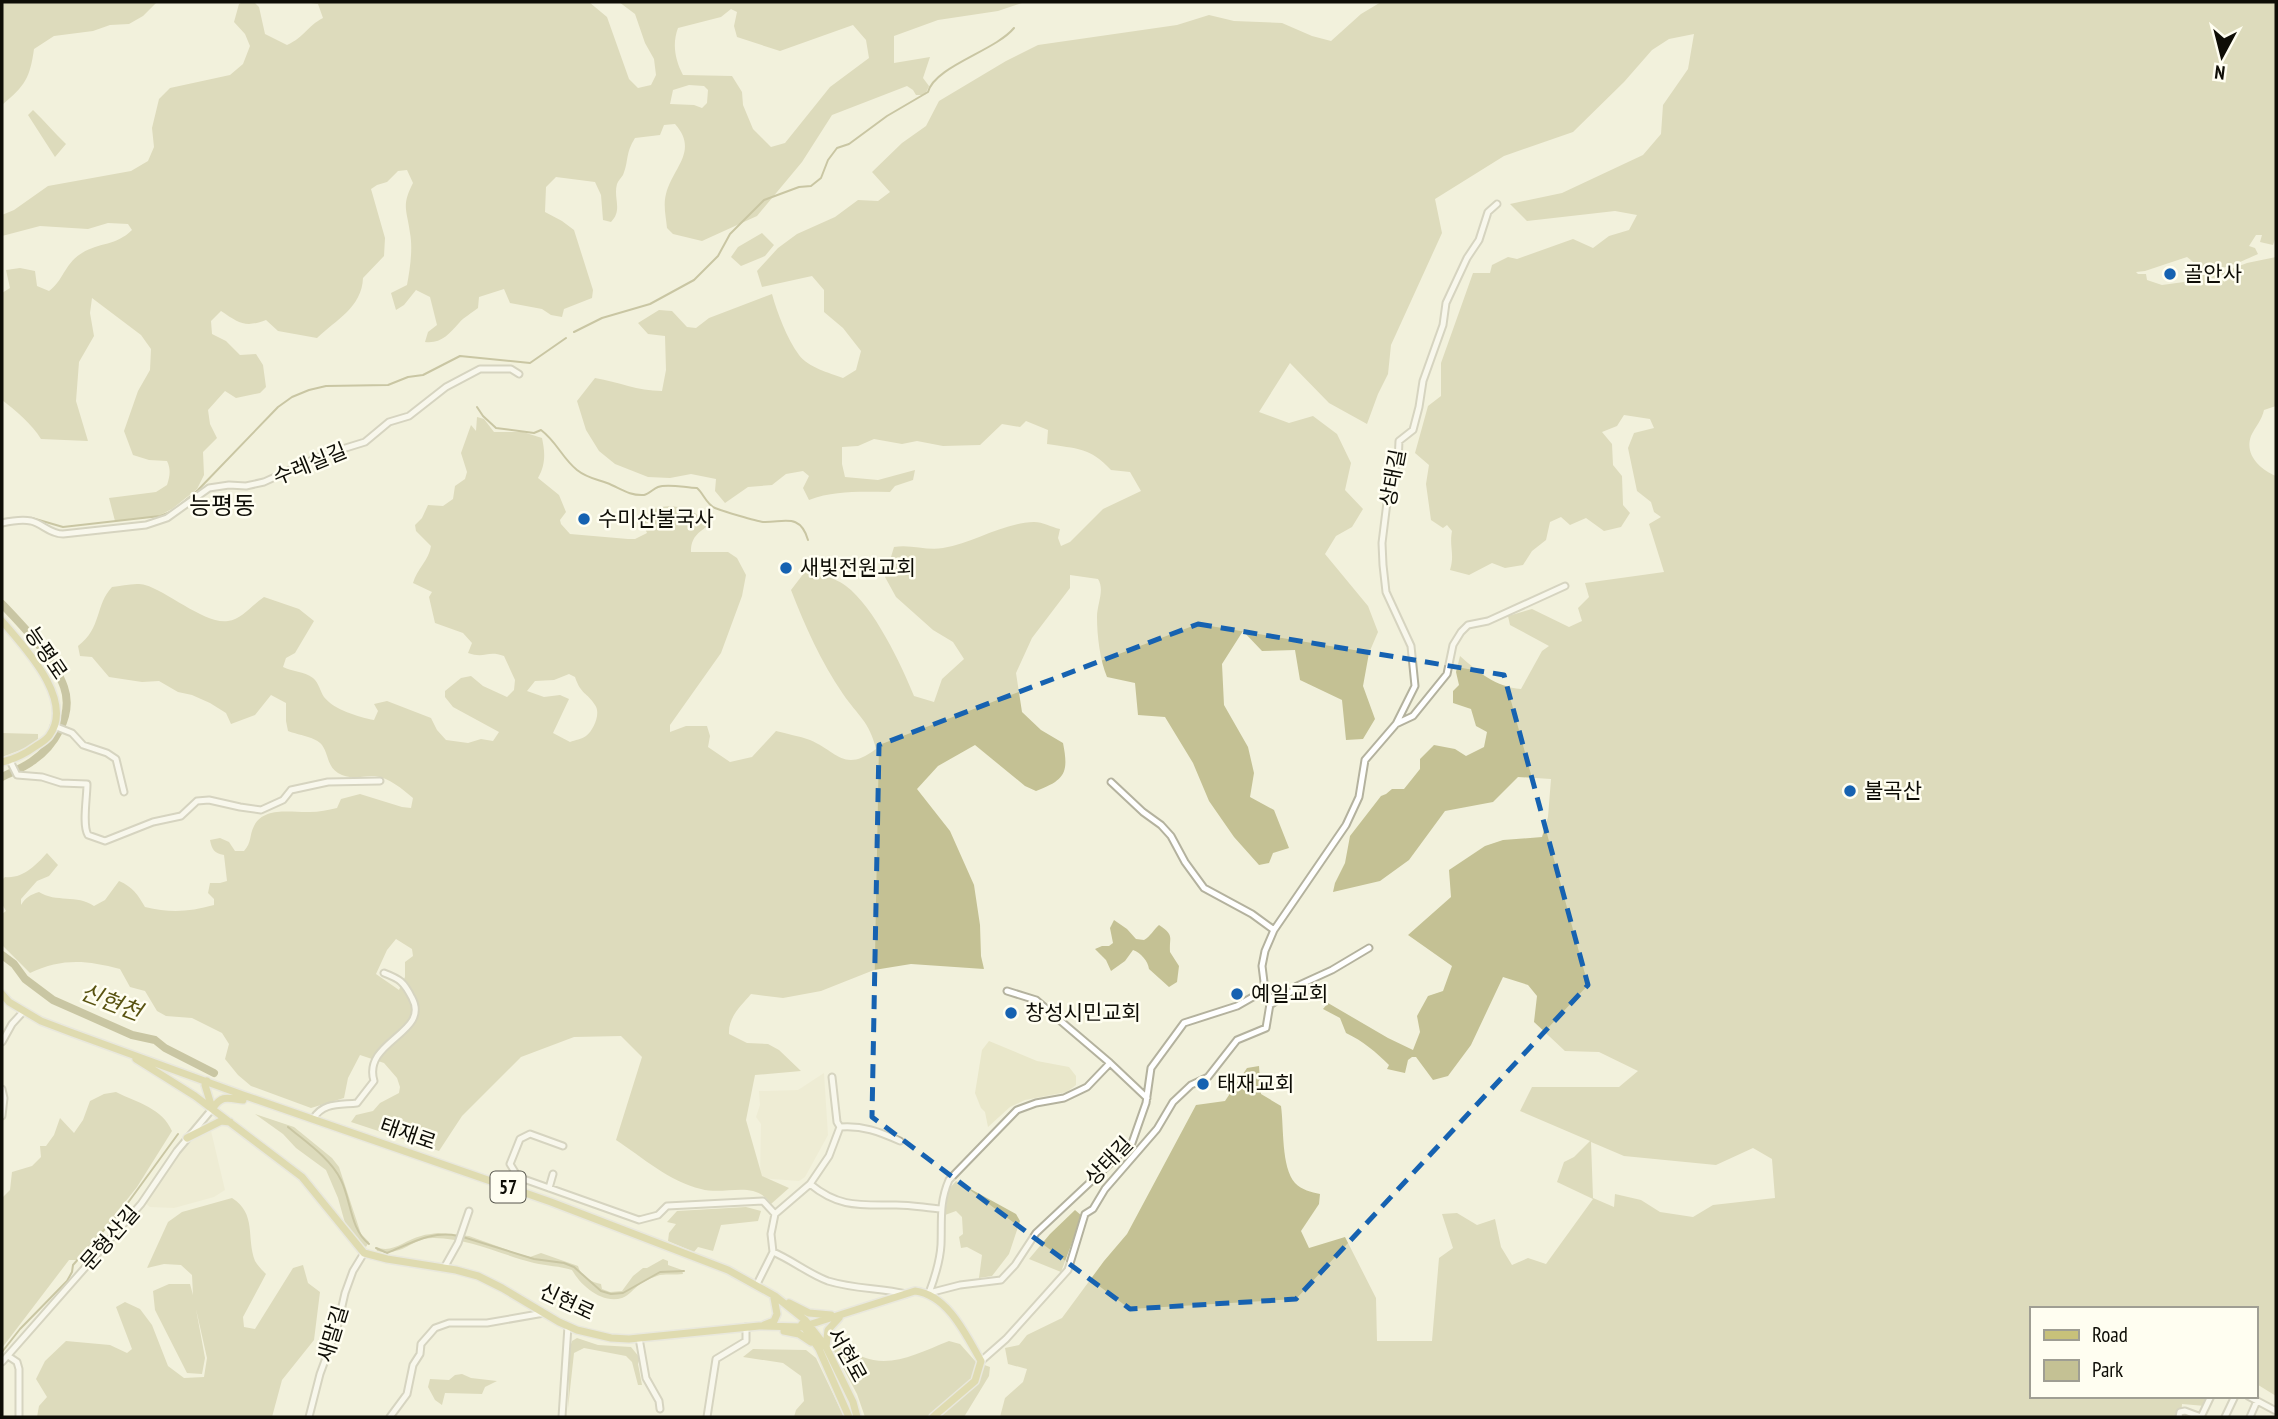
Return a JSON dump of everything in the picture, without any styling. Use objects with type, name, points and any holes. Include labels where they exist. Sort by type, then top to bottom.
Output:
[{"type":"main road","name":"능평로","points":[[2,621],[30,654],[52,688],[56,713],[54,726]]},
{"type":"main road","points":[[7,762],[24,755],[49,737],[54,726]]},
{"type":"main road","name":"태재로","points":[[2,996],[40,1022],[136,1059],[551,1202],[729,1270],[773,1295],[798,1316]]},
{"type":"main road","name":"태재로","points":[[2,996],[41,1021],[206,1083],[243,1100],[572,1213],[736,1276],[773,1295]]},
{"type":"main road","points":[[136,1059],[213,1108],[302,1177],[364,1253]]},
{"type":"main road","points":[[206,1083],[213,1108]]},
{"type":"main road","points":[[213,1108],[219,1100],[225,1098],[243,1100]]},
{"type":"main road","points":[[187,1138],[221,1121],[230,1122]]},
{"type":"main road","name":"신현로","points":[[364,1253],[478,1276],[568,1326],[611,1338],[639,1338],[759,1326],[806,1326],[915,1291],[929,1293]]},
{"type":"main road","points":[[729,1270],[758,1282],[773,1295],[809,1313],[842,1315]]},
{"type":"main road","points":[[929,1293],[949,1310],[981,1361],[975,1381],[933,1417]]},
{"type":"main road","points":[[759,1326],[774,1321],[777,1314],[773,1295]]},
{"type":"main road","points":[[759,1326],[799,1334],[823,1348],[828,1329],[842,1315]]},
{"type":"main road","name":"서현로","points":[[798,1316],[823,1348],[853,1402],[857,1417]]},
{"type":"main road","name":"서현로","points":[[823,1348],[849,1417]]},
{"type":"main road","points":[[926,1417],[958,1397]]},
{"type":"street","name":"상태길","points":[[929,1293],[933,1290],[1001,1280],[1015,1265],[1036,1233],[1132,1143],[1147,1098],[1152,1069],[1184,1023],[1237,1006],[1265,990],[1262,966],[1274,930],[1346,825],[1359,797],[1365,760],[1396,724],[1415,686],[1411,646],[1386,592],[1382,543],[1390,478],[1398,461],[1399,441],[1413,430],[1423,381],[1443,325],[1446,303],[1467,258],[1479,240],[1488,212],[1497,204]]},
{"type":"street","name":"수레실길","points":[[2,523],[31,521],[50,532],[63,534],[146,525],[167,518],[209,488],[264,482],[323,455],[365,442],[389,422],[409,416],[446,387],[480,369],[511,369],[519,374]]},
{"type":"street","name":"상태길","points":[[1396,724],[1413,716],[1447,674],[1453,645],[1468,625],[1488,621],[1564,586]]},
{"type":"street","points":[[54,726],[72,733],[83,745],[107,753],[116,760],[124,792]]},
{"type":"street","points":[[7,762],[17,775],[42,777],[61,783],[87,784],[84,828],[88,835],[105,841],[153,822],[181,816],[197,801],[209,800],[261,810],[283,800],[291,790],[328,782],[380,781]]},
{"type":"street","points":[[1111,782],[1171,836],[1185,862],[1204,888],[1252,914],[1274,930]]},
{"type":"street","points":[[1270,1005],[1297,986],[1332,971],[1368,948]]},
{"type":"street","points":[[313,1119],[322,1108],[357,1103],[374,1081],[372,1073],[382,1048],[400,1034],[415,1016],[416,1004],[401,980],[384,973]]},
{"type":"street","points":[[981,1361],[1006,1339],[1068,1270],[1085,1214],[1093,1209],[1105,1189],[1157,1129],[1173,1102],[1191,1086],[1208,1077],[1237,1040],[1266,1028],[1271,998],[1265,990]]},
{"type":"street","points":[[1007,991],[1036,1000],[1147,1098]]},
{"type":"street","points":[[2,1042],[12,1024],[23,1012]]},
{"type":"street","points":[[929,1293],[938,1262],[942,1195],[949,1180],[1017,1110],[1036,1103],[1065,1098],[1087,1087],[1110,1063]]},
{"type":"street","points":[[832,1077],[837,1122],[840,1127]]},
{"type":"street","points":[[2,1089],[2,1116]]},
{"type":"street","name":"문형산길","points":[[2,1362],[141,1204],[187,1138],[213,1108]]},
{"type":"street","points":[[840,1127],[853,1126],[880,1131],[900,1141]]},
{"type":"street","points":[[758,1282],[773,1252],[771,1234],[775,1214],[810,1184],[829,1156],[840,1127]]},
{"type":"street","points":[[563,1146],[530,1134],[520,1139],[510,1164],[518,1177],[639,1220],[658,1215],[667,1206],[763,1201],[775,1214]]},
{"type":"street","points":[[1135,1136],[1143,1143]]},
{"type":"street","points":[[549,1188],[553,1174]]},
{"type":"street","points":[[810,1184],[851,1205],[894,1204],[941,1209]]},
{"type":"street","points":[[444,1268],[458,1243],[469,1211]]},
{"type":"street","points":[[773,1252],[825,1280],[906,1294]]},
{"type":"street","name":"새말길","points":[[309,1417],[345,1293],[353,1271],[364,1253]]},
{"type":"street","points":[[871,1290],[876,1304]]},
{"type":"street","points":[[390,1417],[407,1395],[413,1365],[420,1354],[421,1344],[435,1328],[449,1323],[487,1323],[544,1313]]},
{"type":"street","points":[[562,1417],[568,1326]]},
{"type":"street","points":[[707,1417],[716,1359],[746,1341],[746,1327]]},
{"type":"street","points":[[639,1338],[646,1378],[659,1401],[660,1409]]},
{"type":"street","points":[[8,1356],[17,1362],[19,1369],[19,1417]]},
{"type":"street","points":[[2179,1417],[2180,1412],[2185,1410],[2201,1417],[2210,1398]]},
{"type":"street","points":[[2225,1417],[2234,1398]]},
{"type":"street","points":[[2252,1398],[2276,1412],[2274,1417]]},
{"type":"street","points":[[2250,1417],[2257,1401]]},
{"type":"highlighted area","points":[[1198,624],[1504,675],[1588,985],[1296,1299],[1130,1309],[872,1117],[879,745]]},
{"type":"shaded area","points":[[989,1041],[1037,1061],[1069,1067],[1076,1076],[1076,1085],[1067,1092],[1025,1100],[1010,1107],[988,1127],[985,1112],[975,1093],[982,1050]]},
{"type":"shaded area","points":[[824,1073],[828,1135],[805,1177],[799,1181],[760,1178],[761,1124],[756,1117],[760,1105],[759,1091],[798,1090]]},
{"type":"shaded area","points":[[211,1131],[225,1190],[214,1197],[174,1208],[150,1207],[145,1203],[188,1142],[201,1133]]},
{"type":"green space","points":[[2,2],[157,2],[143,16],[129,24],[54,36],[34,49],[25,81],[2,105]]},
{"type":"green space","points":[[254,2],[259,7],[265,34],[287,45],[323,18],[318,4],[303,2],[589,2],[607,17],[629,79],[638,88],[651,85],[656,75],[654,59],[635,14],[619,2],[1025,2],[998,11],[938,20],[894,36],[894,63],[930,57],[923,78],[929,86],[925,95],[916,95],[907,86],[832,115],[802,162],[757,216],[702,241],[673,234],[667,228],[666,194],[685,151],[682,134],[675,124],[664,125],[660,135],[635,138],[623,175],[617,184],[617,208],[611,222],[603,220],[601,195],[595,182],[556,177],[546,187],[545,212],[574,230],[593,290],[592,298],[564,309],[562,317],[551,315],[542,309],[510,303],[504,289],[479,297],[478,308],[448,334],[440,340],[425,342],[428,332],[437,325],[430,297],[416,290],[404,305],[396,310],[391,293],[407,285],[411,252],[406,203],[413,183],[407,170],[398,171],[387,182],[371,189],[385,238],[384,256],[363,278],[362,288],[353,305],[317,338],[278,331],[266,320],[253,324],[242,323],[221,311],[211,321],[212,334],[226,341],[240,355],[256,354],[263,365],[266,387],[260,393],[236,398],[225,391],[208,410],[210,424],[217,438],[203,452],[204,475],[197,489],[172,509],[156,517],[115,521],[109,498],[156,492],[167,485],[169,479],[167,461],[149,460],[133,455],[124,431],[138,391],[150,370],[151,349],[141,335],[92,298],[90,313],[94,336],[79,362],[76,401],[88,441],[41,439],[29,423],[2,400],[2,293],[10,288],[6,270],[20,268],[35,271],[37,286],[49,291],[76,257],[120,239],[132,230],[128,224],[108,223],[88,229],[40,226],[2,236],[2,215],[14,210],[48,186],[131,171],[148,161],[154,147],[152,128],[159,99],[170,88],[230,75],[243,64],[250,46],[245,34],[234,22],[239,4]],"holes":[[[731,9],[737,12],[734,26],[737,37],[780,51],[853,25],[866,40],[869,58],[830,87],[785,143],[771,147],[753,129],[743,105],[742,92],[732,76],[683,75],[678,64],[675,52],[678,28],[721,17]],[[689,85],[704,86],[708,90],[707,103],[702,108],[670,104],[673,90]]]},
{"type":"green space","points":[[1381,2],[2276,2],[2276,236],[2273,245],[2260,242],[2262,235],[2256,235],[2249,246],[2255,248],[2258,254],[2229,266],[2206,270],[2187,257],[2136,272],[2146,274],[2147,280],[2162,285],[2184,282],[2196,274],[2221,273],[2247,263],[2276,257],[2276,406],[2264,410],[2249,443],[2255,461],[2276,476],[2276,1396],[2257,1384],[2257,1307],[2030,1307],[2030,1398],[2207,1398],[2205,1406],[2182,1404],[2181,1417],[1000,1417],[1005,1398],[1023,1382],[1027,1369],[1008,1364],[1005,1348],[1019,1345],[1027,1335],[1062,1318],[1127,1234],[1196,1105],[1225,1101],[1247,1068],[1259,1066],[1261,1094],[1281,1106],[1285,1157],[1295,1183],[1320,1194],[1319,1204],[1301,1231],[1309,1248],[1345,1237],[1376,1298],[1377,1341],[1432,1341],[1439,1258],[1453,1248],[1442,1214],[1457,1213],[1477,1225],[1495,1219],[1501,1247],[1512,1265],[1528,1258],[1546,1264],[1593,1199],[1557,1182],[1564,1162],[1574,1157],[1590,1141],[1520,1111],[1532,1087],[1619,1087],[1638,1071],[1599,1052],[1565,1051],[1534,1022],[1537,996],[1528,985],[1503,977],[1471,1045],[1448,1076],[1433,1080],[1416,1057],[1408,1060],[1405,1073],[1387,1069],[1389,1065],[1379,1056],[1346,1033],[1340,1018],[1323,1009],[1328,1003],[1413,1050],[1420,1032],[1417,1016],[1428,996],[1443,991],[1452,966],[1408,935],[1451,897],[1449,870],[1485,846],[1503,840],[1542,837],[1548,817],[1551,779],[1518,777],[1493,802],[1445,811],[1409,860],[1380,881],[1333,892],[1345,863],[1350,836],[1381,796],[1392,789],[1404,789],[1420,769],[1420,759],[1434,745],[1455,749],[1466,756],[1484,747],[1487,732],[1476,726],[1471,709],[1453,703],[1453,691],[1459,685],[1456,672],[1460,656],[1495,682],[1521,689],[1542,651],[1549,646],[1510,625],[1508,616],[1532,609],[1569,627],[1582,621],[1578,608],[1589,597],[1585,583],[1664,572],[1649,524],[1661,517],[1654,512],[1651,502],[1637,491],[1628,448],[1634,433],[1654,428],[1650,419],[1624,415],[1617,426],[1602,432],[1612,444],[1613,465],[1622,476],[1623,505],[1630,513],[1621,527],[1604,531],[1586,518],[1570,525],[1561,517],[1550,522],[1546,540],[1532,551],[1523,565],[1505,568],[1492,563],[1469,575],[1450,570],[1452,531],[1447,525],[1443,528],[1431,520],[1426,484],[1429,465],[1415,453],[1428,406],[1441,396],[1441,363],[1473,273],[1490,273],[1492,265],[1508,257],[1517,259],[1573,239],[1593,248],[1609,236],[1629,230],[1637,215],[1615,211],[1527,221],[1510,204],[1562,193],[1643,155],[1661,134],[1663,105],[1688,69],[1694,34],[1669,39],[1652,50],[1573,132],[1504,156],[1435,199],[1442,233],[1391,345],[1388,374],[1367,424],[1329,403],[1290,363],[1259,412],[1289,423],[1313,416],[1337,434],[1351,463],[1345,490],[1363,509],[1352,527],[1336,536],[1325,554],[1368,606],[1378,632],[1369,653],[1363,686],[1375,719],[1363,739],[1346,740],[1342,700],[1300,680],[1295,650],[1262,651],[1243,631],[1222,664],[1224,705],[1248,747],[1254,773],[1250,797],[1274,810],[1289,848],[1273,853],[1269,863],[1259,865],[1234,837],[1209,801],[1193,763],[1165,717],[1138,715],[1135,683],[1107,677],[1098,632],[1100,583],[1098,579],[1070,575],[1070,588],[1032,638],[1016,673],[1022,712],[1041,730],[1063,743],[1063,774],[1053,783],[1036,791],[1025,786],[975,745],[938,766],[917,789],[950,831],[974,885],[984,969],[911,964],[874,970],[821,991],[783,998],[751,994],[733,1017],[729,1034],[747,1043],[768,1044],[779,1050],[801,1071],[755,1075],[746,1120],[762,1176],[789,1188],[771,1204],[764,1196],[748,1190],[710,1191],[690,1186],[667,1175],[616,1140],[642,1057],[621,1036],[574,1037],[521,1057],[462,1116],[439,1151],[351,1122],[356,1115],[373,1111],[380,1103],[399,1093],[397,1078],[384,1063],[360,1055],[348,1078],[344,1098],[311,1108],[251,1086],[225,1059],[229,1044],[222,1033],[192,1018],[166,1016],[157,1011],[145,991],[130,987],[120,969],[74,962],[53,965],[30,973],[2,945],[2,914],[6,911],[2,904],[2,880],[23,873],[47,853],[58,865],[49,876],[37,881],[21,899],[21,905],[28,897],[39,892],[52,897],[81,900],[94,906],[105,900],[119,881],[135,892],[145,907],[171,911],[188,910],[214,905],[214,899],[208,893],[210,883],[227,881],[224,855],[214,850],[210,840],[220,838],[229,842],[235,851],[244,851],[254,826],[265,816],[279,812],[313,812],[337,808],[341,799],[360,794],[411,808],[413,798],[391,781],[375,776],[347,777],[334,770],[319,742],[288,731],[286,703],[271,695],[255,715],[231,724],[226,713],[210,703],[178,692],[159,681],[142,682],[109,677],[92,657],[80,656],[78,646],[91,632],[103,601],[112,587],[145,585],[219,621],[238,618],[264,597],[299,609],[314,621],[295,653],[286,658],[283,667],[313,678],[328,702],[354,715],[374,720],[378,711],[374,704],[387,701],[431,718],[446,740],[468,743],[481,739],[493,741],[499,732],[453,707],[445,697],[445,691],[461,678],[471,676],[483,686],[507,697],[514,690],[515,680],[504,656],[468,653],[472,643],[463,633],[435,623],[429,597],[432,592],[413,583],[431,546],[416,531],[415,525],[428,505],[443,506],[453,499],[455,486],[465,479],[467,472],[461,453],[471,425],[476,431],[477,417],[484,419],[494,432],[523,432],[542,438],[544,458],[538,478],[559,495],[566,512],[560,520],[561,524],[570,534],[635,539],[647,533],[644,524],[649,512],[663,507],[679,507],[693,512],[709,525],[694,539],[691,552],[728,552],[737,558],[746,575],[742,596],[721,653],[670,725],[670,732],[686,726],[707,726],[710,736],[708,747],[730,762],[752,757],[776,731],[810,740],[848,760],[865,756],[876,749],[866,725],[835,682],[821,657],[791,590],[804,573],[808,559],[817,571],[840,582],[856,595],[886,637],[914,696],[934,702],[942,679],[964,659],[953,642],[933,630],[896,597],[885,577],[894,547],[943,548],[1011,526],[1034,522],[1060,529],[1058,538],[1061,546],[1070,542],[1103,509],[1141,491],[1130,472],[1111,470],[1096,457],[1082,450],[1047,444],[1048,430],[1026,421],[1020,427],[1002,424],[980,445],[943,446],[917,441],[902,444],[874,439],[858,446],[842,447],[845,477],[878,480],[915,470],[913,480],[895,486],[890,492],[839,493],[809,500],[803,488],[809,476],[803,471],[786,474],[772,485],[748,487],[725,503],[715,491],[716,479],[691,474],[670,478],[648,477],[615,464],[599,451],[586,430],[577,401],[595,378],[662,391],[666,370],[665,336],[648,334],[638,323],[659,310],[672,311],[687,327],[696,328],[709,318],[772,294],[787,333],[803,359],[819,369],[843,378],[856,370],[861,351],[843,328],[824,312],[824,290],[812,276],[762,287],[757,271],[778,248],[797,234],[835,217],[858,200],[878,201],[890,192],[872,172],[902,143],[926,126],[939,101],[1038,45],[1177,25],[1209,15],[1234,21],[1282,23],[1331,41],[1361,14]],"holes":[[[569,674],[575,677],[597,708],[597,712],[596,721],[589,733],[570,742],[553,733],[569,699],[560,695],[544,697],[527,691],[535,681],[554,680]],[[396,939],[412,949],[413,956],[405,962],[405,977],[399,990],[376,974],[387,950]],[[1591,1142],[1624,1156],[1716,1165],[1753,1148],[1772,1159],[1775,1198],[1713,1205],[1693,1217],[1660,1212],[1641,1200],[1615,1194],[1614,1207],[1593,1198]]]},
{"type":"green space","points":[[33,110],[66,144],[55,157],[28,115]]},
{"type":"green space","points":[[762,233],[774,245],[765,256],[741,266],[731,257],[738,247]]},
{"type":"green space","points":[[2,733],[38,734],[38,739],[31,746],[2,757]]},
{"type":"green space","points":[[1114,920],[1136,939],[1144,940],[1159,925],[1167,932],[1170,937],[1170,952],[1179,966],[1177,982],[1169,987],[1149,969],[1141,955],[1133,950],[1125,961],[1111,971],[1106,960],[1095,949],[1113,943],[1110,928]]},
{"type":"green space","points":[[116,1092],[156,1111],[172,1131],[137,1187],[79,1260],[69,1260],[2,1348],[2,1198],[10,1190],[12,1172],[32,1166],[41,1157],[40,1146],[46,1146],[54,1135],[60,1118],[74,1133],[83,1120],[90,1101]]},
{"type":"green space","points":[[255,1114],[294,1127],[332,1158],[339,1167],[361,1234],[369,1242],[366,1247],[345,1223],[326,1170]]},
{"type":"green space","points":[[956,1181],[1016,1214],[1020,1221],[1009,1254],[992,1276],[979,1278],[982,1255],[967,1247],[961,1248],[959,1237],[963,1234],[962,1217],[956,1211],[945,1215],[948,1190]]},
{"type":"green space","points":[[232,1198],[245,1211],[255,1261],[266,1274],[243,1317],[244,1327],[255,1329],[293,1268],[303,1265],[308,1283],[320,1292],[314,1340],[282,1380],[272,1417],[37,1417],[39,1406],[47,1397],[36,1379],[45,1361],[66,1341],[110,1345],[127,1353],[132,1349],[116,1307],[125,1302],[140,1309],[152,1325],[168,1366],[184,1378],[204,1377],[207,1358],[196,1309],[205,1358],[202,1374],[187,1373],[155,1310],[153,1291],[169,1284],[190,1284],[193,1295],[192,1275],[181,1265],[164,1264],[147,1268],[168,1222],[182,1212]]},
{"type":"green space","points":[[746,1207],[761,1211],[758,1221],[721,1225],[713,1251],[698,1247],[694,1252],[668,1241],[669,1233],[676,1224],[667,1222],[677,1211]]},
{"type":"green space","points":[[1075,1210],[1082,1216],[1061,1272],[1029,1259],[1050,1234]]},
{"type":"green space","points":[[438,1233],[469,1236],[530,1257],[541,1253],[578,1266],[587,1278],[601,1284],[602,1289],[610,1292],[622,1291],[643,1268],[663,1259],[668,1261],[668,1265],[682,1270],[683,1274],[660,1275],[642,1283],[625,1297],[614,1299],[593,1292],[572,1270],[534,1263],[459,1241],[434,1238],[420,1240],[394,1251],[377,1251],[376,1247],[393,1248],[415,1238]]},
{"type":"green space","points":[[577,1338],[598,1345],[631,1347],[640,1358],[638,1364],[642,1385],[638,1385],[632,1362],[626,1356],[584,1348],[574,1353],[568,1408],[570,1347],[572,1341]]},
{"type":"green space","points":[[949,1341],[960,1344],[976,1362],[990,1367],[989,1376],[964,1417],[865,1417],[857,1394],[832,1347],[841,1344],[868,1359],[881,1361],[921,1353]]},
{"type":"green space","points":[[753,1349],[806,1350],[816,1358],[844,1417],[794,1417],[804,1401],[801,1376],[783,1363],[743,1357]]},
{"type":"green space","points":[[462,1374],[471,1378],[497,1381],[485,1387],[482,1394],[445,1393],[442,1405],[435,1400],[428,1387],[430,1379],[449,1380]]},
{"type":"waterway","points":[[574,332],[602,318],[650,304],[694,280],[718,256],[730,234],[764,200],[799,187],[811,186],[821,178],[828,160],[837,148],[849,144],[887,116],[928,92],[942,74],[994,44],[1014,28]]},
{"type":"waterway","points":[[2,519],[32,518],[63,527],[160,516],[173,511],[198,490],[278,407],[292,397],[326,386],[388,385],[408,377],[423,375],[460,356],[530,363],[566,338]]},
{"type":"waterway","points":[[477,407],[496,428],[534,433],[541,430],[572,465],[588,477],[639,495],[662,486],[697,488],[715,508],[763,522],[796,522],[805,531],[808,540]]},
{"type":"waterway","name":"신현천","points":[[2,604],[46,654],[59,676],[66,698],[64,719],[47,748],[28,764],[2,777]]},
{"type":"waterway","name":"신현천","points":[[2,955],[14,964],[25,979],[53,1000],[132,1035],[155,1040],[165,1048],[214,1073]]},
{"type":"waterway","points":[[288,1127],[317,1151],[336,1172],[358,1230],[369,1244]]},
{"type":"waterway","points":[[2,1352],[20,1329],[67,1281],[73,1265],[127,1204],[178,1134]]},
{"type":"waterway","points":[[376,1248],[387,1253],[430,1236],[458,1236]]},
{"type":"waterway","points":[[463,1237],[534,1259],[564,1263],[574,1267],[601,1291],[611,1294],[623,1293],[660,1272],[684,1271]]},
{"type":"place","name":"골안사","points":[[2170,274]]},
{"type":"place","name":"수미산불국사","points":[[584,519]]},
{"type":"place","name":"새빛전원교회","points":[[786,568]]},
{"type":"place","name":"불곡산","points":[[1850,791]]},
{"type":"place","name":"예일교회","points":[[1237,994]]},
{"type":"place","name":"창성시민교회","points":[[1011,1013]]},
{"type":"place","name":"태재교회","points":[[1203,1084]]},
{"type":"district","name":"능평동","points":[[222,506]]}]
